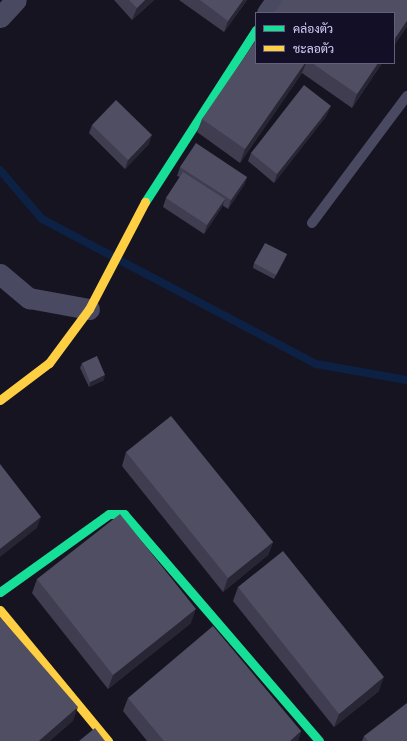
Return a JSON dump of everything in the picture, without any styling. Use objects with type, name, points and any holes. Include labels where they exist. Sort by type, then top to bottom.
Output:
[{"type":"street","points":[[0,18],[16,0]]},
{"type":"street","points":[[268,12],[276,0]]},
{"type":"street","points":[[0,400],[49,363],[89,309],[134,219],[255,32]]},
{"type":"street","points":[[0,274],[29,298],[89,309]]},
{"type":"street","points":[[0,592],[110,514],[124,514],[319,741]]},
{"type":"street","points":[[0,610],[108,741]]},
{"type":"lane","points":[[312,223],[407,96]]},
{"type":"building","points":[[129,0],[145,0],[137,8]]},
{"type":"building","points":[[200,0],[243,0],[228,21]]},
{"type":"building","points":[[283,0],[407,0],[407,21],[395,39],[395,12],[275,12]]},
{"type":"building","points":[[255,41],[255,64],[304,64],[245,149],[202,119]]},
{"type":"building","points":[[313,64],[377,64],[357,94]]},
{"type":"building","points":[[304,85],[331,106],[277,174],[251,153]]},
{"type":"building","points":[[116,100],[152,135],[128,160],[92,125]]},
{"type":"building","points":[[196,143],[247,177],[231,200],[180,167]]},
{"type":"building","points":[[183,172],[225,199],[207,225],[166,198]]},
{"type":"building","points":[[265,243],[287,254],[276,275],[254,263]]},
{"type":"building","points":[[97,356],[105,375],[90,382],[82,363]]},
{"type":"building","points":[[171,416],[273,542],[228,578],[126,452]]},
{"type":"building","points":[[0,464],[41,517],[0,549]]},
{"type":"building","points":[[120,514],[196,609],[113,675],[37,579]]},
{"type":"building","points":[[283,551],[384,677],[339,714],[238,587]]},
{"type":"building","points":[[0,617],[78,707],[39,741],[0,741]]},
{"type":"building","points":[[213,626],[301,731],[290,741],[164,741],[128,698]]},
{"type":"building","points":[[407,703],[407,741],[368,741],[364,736]]},
{"type":"building","points":[[95,728],[105,741],[79,741]]},
{"type":"waterway","points":[[0,170],[42,219],[316,364],[407,380]]},
{"type":"traffic: fast","points":[[145,202],[255,32]]},
{"type":"traffic: fast","points":[[0,592],[109,514],[124,514],[319,741]]},
{"type":"traffic: slow","points":[[0,400],[49,363],[89,309],[145,202]]},
{"type":"traffic: slow","points":[[0,610],[108,741]]}]
